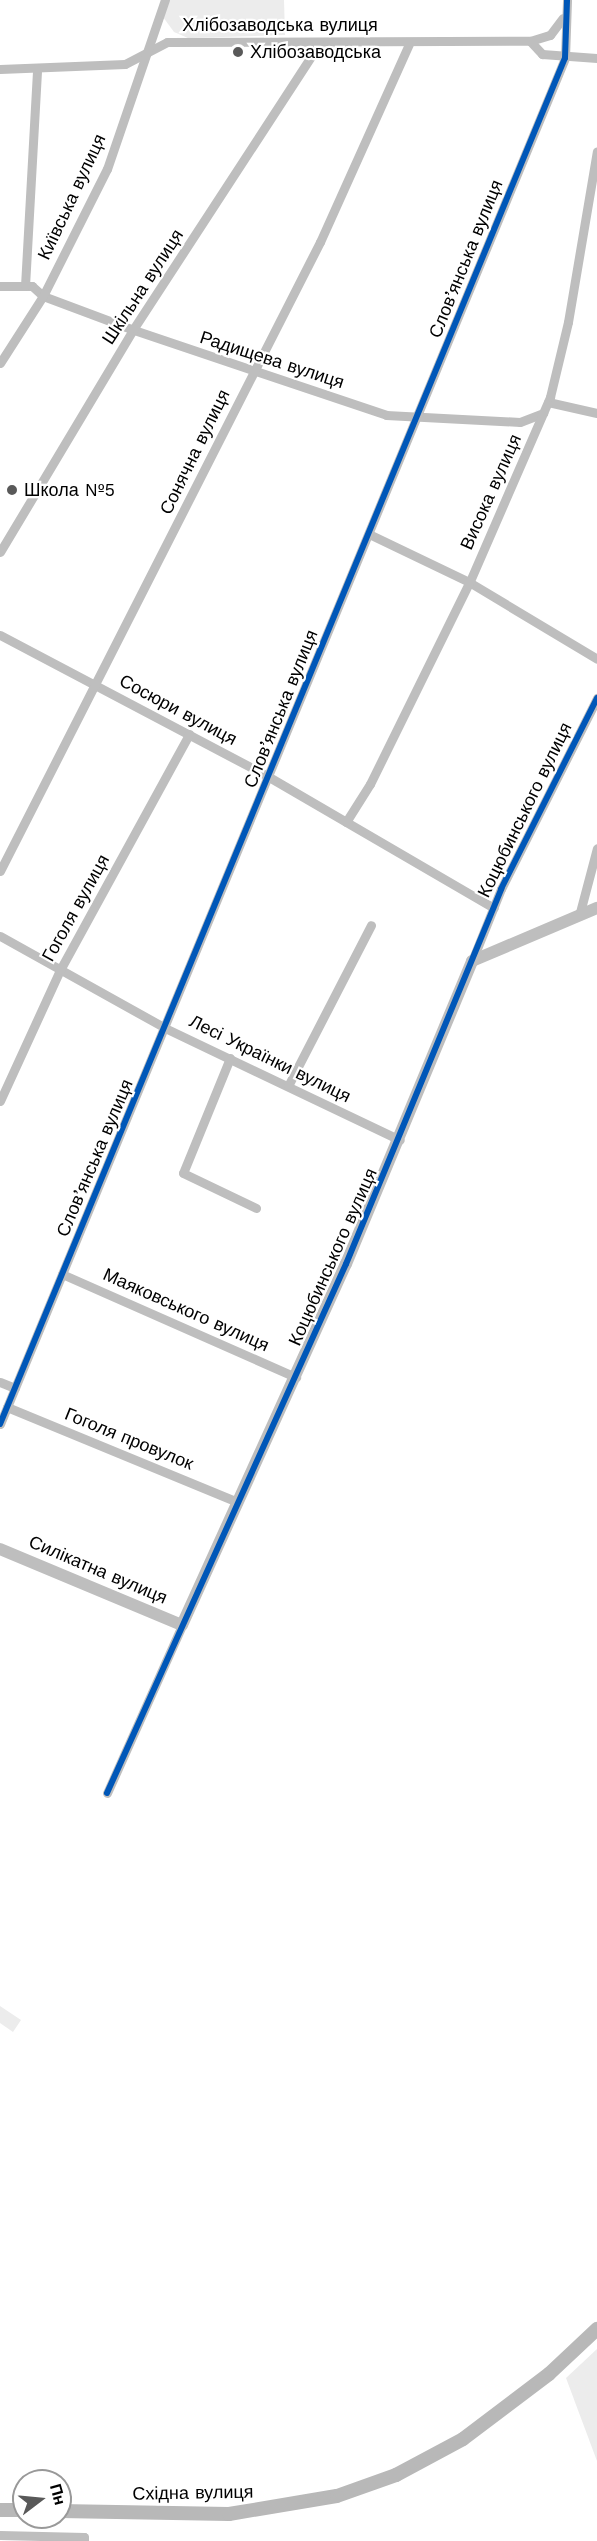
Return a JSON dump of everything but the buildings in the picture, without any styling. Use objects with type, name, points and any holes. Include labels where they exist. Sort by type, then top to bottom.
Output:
[{"type":"main road","name":"Східна вулиця","points":[[72,2511],[228,2514],[337,2496],[396,2475],[463,2439],[549,2374],[597,2329]]},
{"type":"street","name":"Київська вулиця","points":[[0,363],[44,297],[107,169],[165,0]]},
{"type":"street","name":"Слов’янська вулиця","points":[[0,1424],[565,58],[564,15],[567,0]]},
{"type":"street","name":"Хлібозаводська вулиця","points":[[0,69],[125,64],[149,49],[167,42],[319,44],[530,41],[550,35],[564,15]]},
{"type":"street","points":[[530,41],[542,54],[565,58],[597,58]]},
{"type":"street","name":"Сонячна вулиця","points":[[0,872],[95,685],[132,619],[253,372],[320,243],[410,42]]},
{"type":"street","name":"Шкільна вулиця","points":[[0,552],[134,330],[319,44]]},
{"type":"street","points":[[0,286],[25,286],[37,68]]},
{"type":"street","name":"Висока вулиця","points":[[346,822],[370,784],[469,582],[548,402],[568,322],[597,151]]},
{"type":"street","name":"Радищева вулиця","points":[[25,286],[32,285],[44,297],[134,330],[386,415],[417,418],[448,416],[520,422],[543,413]]},
{"type":"street","points":[[548,402],[597,413]]},
{"type":"street","points":[[369,534],[469,582],[597,659]]},
{"type":"street","name":"Сосюри вулиця","points":[[0,635],[268,777],[494,908]]},
{"type":"street","name":"Коцюбинського вулиця","points":[[106,1793],[296,1377],[400,1140],[494,908],[597,698]]},
{"type":"street","name":"Гоголя вулиця","points":[[0,1101],[60,970],[189,734]]},
{"type":"street","points":[[579,916],[597,848]]},
{"type":"street","points":[[472,961],[597,909]]},
{"type":"street","points":[[288,1086],[371,925]]},
{"type":"street","name":"Лесі Українки вулиця","points":[[0,936],[165,1028],[400,1140]]},
{"type":"street","points":[[231,1058],[183,1173],[255,1208]]},
{"type":"street","name":"Маяковського вулиця","points":[[62,1274],[296,1377]]},
{"type":"street","points":[[0,1382],[15,1388]]},
{"type":"street","name":"Гоголя провулок","points":[[7,1407],[238,1502]]},
{"type":"street","name":"Силікатна вулиця","points":[[0,1549],[182,1625]]},
{"type":"street","points":[[0,2535],[84,2537],[84,2541]]},
{"type":"shaded area","points":[[169,0],[284,0],[285,35],[188,38],[174,32],[163,17]]},
{"type":"shaded area","points":[[0,2006],[21,2020],[13,2032],[0,2023]]},
{"type":"shaded area","points":[[597,2349],[597,2461],[566,2378]]},
{"type":"cycle path","points":[[0,1424],[565,58],[567,0]]},
{"type":"cycle path","points":[[107,1793],[346,1264],[501,889],[597,698]]},
{"type":"place","name":"Хлібозаводська","points":[[238,52]]},
{"type":"place","name":"Школа №5","points":[[12,490]]}]
